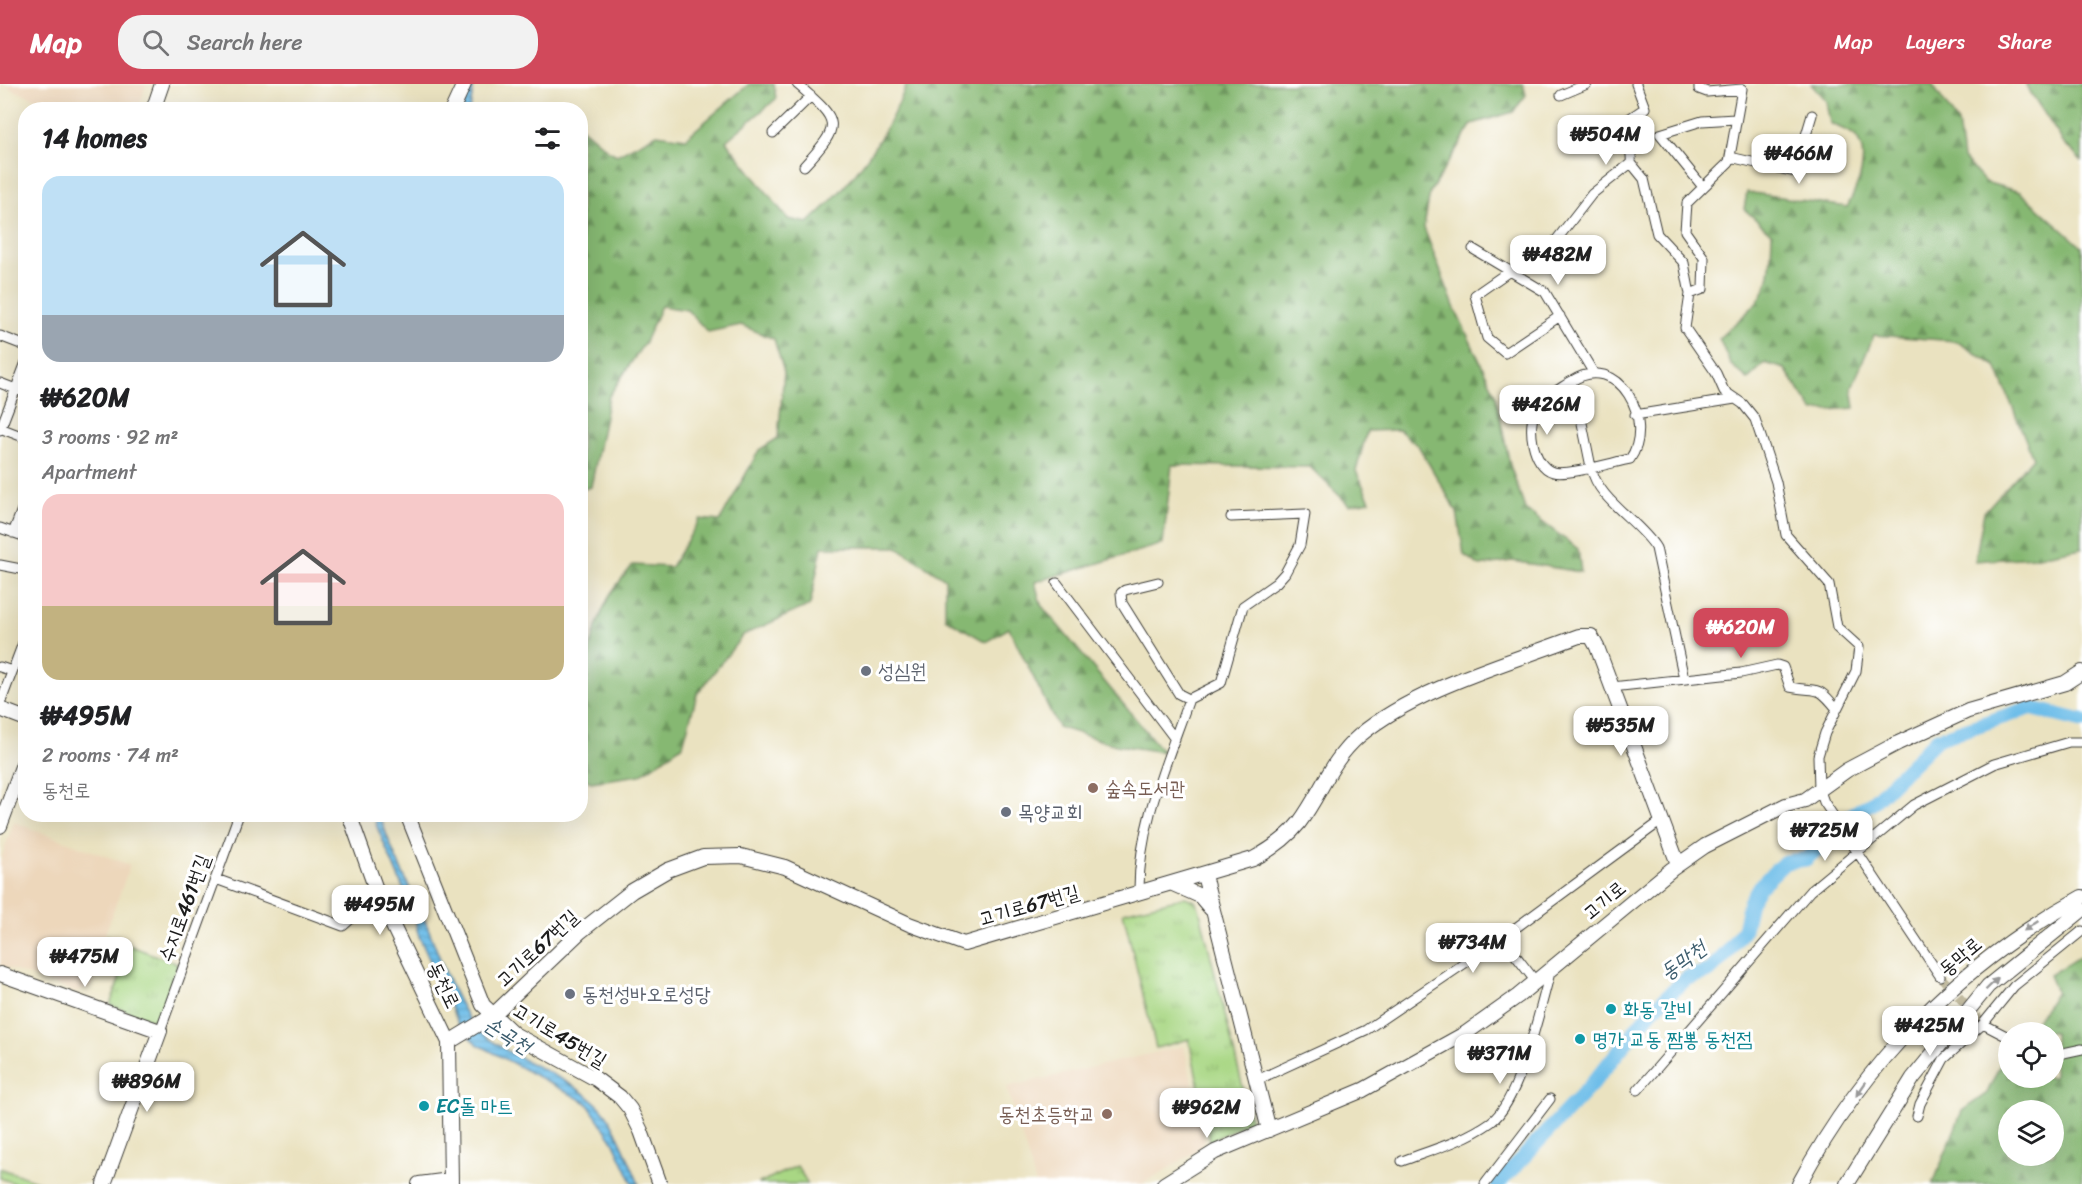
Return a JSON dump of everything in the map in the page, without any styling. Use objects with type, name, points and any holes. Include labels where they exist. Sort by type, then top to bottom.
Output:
[{"type":"street","points":[[156,102],[162,84]]},
{"type":"street","points":[[797,84],[829,113],[832,129],[827,142],[804,166]]},
{"type":"street","points":[[1561,95],[1587,84]]},
{"type":"street","points":[[1636,84],[1645,108],[1627,120],[1624,133],[1632,151],[1631,163],[1644,179],[1658,234],[1684,263],[1690,294],[1685,328],[1716,373],[1724,391],[1755,419],[1776,482],[1786,535],[1829,584],[1837,627],[1859,646],[1856,671],[1818,756],[1819,788],[1824,802],[1940,976]]},
{"type":"street","points":[[1690,294],[1703,289],[1704,258],[1685,231],[1688,203],[1729,162],[1742,89],[1707,92],[1699,89],[1699,84]]},
{"type":"street","points":[[454,102],[459,85]]},
{"type":"street","points":[[773,133],[811,96]]},
{"type":"street","points":[[1730,157],[1796,172],[1812,115]]},
{"type":"street","points":[[1703,187],[1659,134],[1702,121],[1735,119]]},
{"type":"street","points":[[1554,243],[1592,194],[1631,163]]},
{"type":"street","points":[[1473,249],[1545,292],[1593,372]]},
{"type":"street","points":[[1511,270],[1474,295],[1487,338],[1505,353],[1560,316]]},
{"type":"street","points":[[0,336],[18,343]]},
{"type":"street","points":[[1593,372],[1612,376],[1624,386],[1635,415],[1639,443],[1630,459],[1554,472],[1542,466],[1537,456],[1532,424],[1536,409],[1547,397],[1570,382],[1593,372]]},
{"type":"street","points":[[18,382],[0,429],[18,435]]},
{"type":"street","points":[[1570,382],[1576,394],[1592,476],[1604,492],[1649,536],[1656,548],[1684,679]]},
{"type":"street","points":[[0,383],[18,390]]},
{"type":"street","points":[[1635,415],[1735,399]]},
{"type":"street","points":[[1139,893],[1142,842],[1189,699],[1221,683],[1243,606],[1276,583],[1285,573],[1300,545],[1305,514],[1231,517]]},
{"type":"street","points":[[13,533],[18,520]]},
{"type":"street","points":[[0,528],[18,535]]},
{"type":"street","points":[[0,565],[18,568]]},
{"type":"street","points":[[1158,582],[1125,590],[1121,593],[1122,603],[1179,694],[1189,699]]},
{"type":"street","points":[[1057,583],[1175,739]]},
{"type":"street","name":"고기로67번길","points":[[453,1040],[492,1016],[580,932],[632,891],[668,870],[703,857],[741,856],[786,867],[909,924],[964,944],[1253,859],[1285,838],[1299,823],[1342,752],[1386,716],[1429,694],[1579,636],[1591,636],[1612,687]]},
{"type":"street","points":[[0,704],[18,656]]},
{"type":"street","points":[[1678,864],[1612,687],[1741,673],[1777,665],[1783,667],[1790,687],[1815,688],[1823,693],[1837,710]]},
{"type":"street","points":[[0,667],[12,671]]},
{"type":"street","name":"고기로","points":[[1164,1184],[1215,1152],[1338,1101],[1416,1062],[1483,1022],[1536,982],[1678,864],[1734,831],[1786,805],[1805,800],[1819,788],[1898,743],[1968,711],[2065,683],[2082,672]]},
{"type":"street","points":[[0,709],[18,716]]},
{"type":"street","points":[[1638,1090],[1810,891],[1914,805],[1994,764],[2069,742],[2082,742]]},
{"type":"street","points":[[0,826],[18,778]]},
{"type":"street","name":"수지로461번길","points":[[104,1184],[236,822]]},
{"type":"street","name":"동천로","points":[[352,822],[378,895],[453,1040],[450,1182]]},
{"type":"street","name":"고기로45번길","points":[[410,822],[483,1005],[492,1016],[514,1034],[596,1079],[620,1097],[630,1109],[641,1131],[660,1184]]},
{"type":"street","points":[[1257,1080],[1366,1030],[1502,938],[1661,822]]},
{"type":"street","points":[[1204,875],[1269,1130]]},
{"type":"street","points":[[216,879],[343,926],[378,895]]},
{"type":"street","points":[[1173,884],[1200,896],[1214,914]]},
{"type":"street","name":"동막로","points":[[1799,1184],[1813,1158],[1884,1057],[1932,1004],[1985,959],[2028,928],[2082,897]]},
{"type":"street","name":"동막로","points":[[1847,1184],[1913,1078],[1988,986],[2082,909]]},
{"type":"street","points":[[1917,1116],[1920,1104],[1944,1059],[1983,1024],[2013,986],[2082,931]]},
{"type":"street","points":[[1502,938],[1536,982]]},
{"type":"street","points":[[1402,1161],[1457,1141],[1493,1121],[1510,1095],[1529,1048],[1551,969]]},
{"type":"street","points":[[0,974],[160,1031]]},
{"type":"street","points":[[1983,1024],[1998,1032]]},
{"type":"street","points":[[2064,1053],[2082,1049]]},
{"type":"street","points":[[1485,1184],[1550,1099]]},
{"type":"street","points":[[419,1184],[450,1182]]},
{"type":"shaded area","points":[[10,84],[146,84],[140,102],[44,102],[9,88]]},
{"type":"shaded area","points":[[14,822],[130,865],[94,965],[96,970],[90,987],[75,992],[0,965],[0,862]]},
{"type":"shaded area","name":"동천초등학교","points":[[1184,1046],[1205,1140],[1195,1152],[1142,1184],[1036,1184],[1007,1087]]},
{"type":"green space","points":[[749,84],[774,84],[776,99],[726,141],[788,219],[808,223],[839,193],[866,160],[889,123],[907,84],[1523,84],[1526,95],[1513,112],[1472,124],[1430,192],[1424,228],[1455,309],[1495,393],[1510,465],[1525,509],[1578,549],[1581,572],[1512,561],[1480,566],[1464,555],[1457,512],[1419,447],[1399,430],[1367,431],[1356,471],[1370,501],[1349,505],[1310,467],[1172,465],[1163,544],[1035,582],[1041,605],[1163,752],[1116,745],[1058,727],[1009,628],[986,642],[945,618],[945,579],[897,547],[822,547],[810,605],[743,635],[697,694],[683,745],[640,775],[591,782],[588,780],[588,657],[600,616],[610,595],[633,565],[671,567],[700,519],[720,521],[759,450],[778,438],[784,372],[774,339],[741,325],[708,332],[687,310],[661,306],[645,342],[609,396],[591,487],[588,488],[588,133],[617,155],[657,134],[686,138]]},
{"type":"green space","points":[[1811,84],[1932,84],[1958,123],[1963,158],[1985,182],[2020,192],[2082,247],[2082,548],[2034,557],[1975,561],[1984,512],[2033,458],[1996,366],[1956,341],[1874,335],[1852,387],[1855,408],[1813,411],[1785,369],[1765,363],[1748,379],[1730,364],[1719,338],[1762,295],[1771,255],[1772,234],[1744,209],[1747,192],[1847,207],[1861,172],[1863,162],[1860,144],[1853,134],[1830,123],[1826,101]]},
{"type":"green space","points":[[2025,84],[2082,84],[2082,161],[2064,143]]},
{"type":"green space","points":[[1185,897],[1195,901],[1199,908],[1251,1121],[1210,1141],[1189,1039],[1156,1048],[1123,912]]},
{"type":"green space","points":[[107,937],[178,964],[157,1022],[110,1005],[120,977],[95,968]]},
{"type":"green space","points":[[2082,955],[2082,1184],[1933,1184],[1962,1111],[1987,1093],[1998,1069],[1998,1088],[2064,1088],[2064,1022],[2035,1022],[2056,992],[2049,975]]},
{"type":"green space","points":[[797,1166],[808,1184],[759,1184],[759,1183]]},
{"type":"green space","points":[[0,1168],[44,1184],[16,1184],[0,1178]]},
{"type":"water","points":[[464,84],[474,84],[471,102],[463,102]]},
{"type":"water","points":[[376,822],[382,822],[449,981],[473,1024],[495,1043],[564,1081],[595,1102],[606,1114],[616,1131],[639,1184],[633,1184],[613,1141],[587,1103],[477,1044],[461,1030],[418,934],[414,914]]},
{"type":"waterway","name":"동막천","points":[[1498,1184],[1592,1084],[1651,1011],[1687,978],[1709,971],[1727,953],[1744,929],[1750,902],[1759,887],[1785,862],[1806,859],[1817,849],[1826,831],[1874,801],[1937,739],[2030,708],[2082,721]]},
{"type":"tunnel","points":[[1940,976],[1983,1024]]},
{"type":"place","name":"성심원","points":[[866,671]]},
{"type":"place","name":"숲속도서관","points":[[1093,788]]},
{"type":"place","name":"목양교회","points":[[1006,812]]},
{"type":"place","name":"동천성바오로성당","points":[[570,994]]},
{"type":"place","name":"화동 갈비","points":[[1611,1009]]},
{"type":"place","name":"명가 교동 짬뽕 동천점","points":[[1580,1039]]},
{"type":"place","name":"EC돌 마트","points":[[424,1106]]},
{"type":"place","name":"동천초등학교","points":[[1107,1114]]},
{"type":"water label","name":"손곡천","points":[[508,1035]]}]
